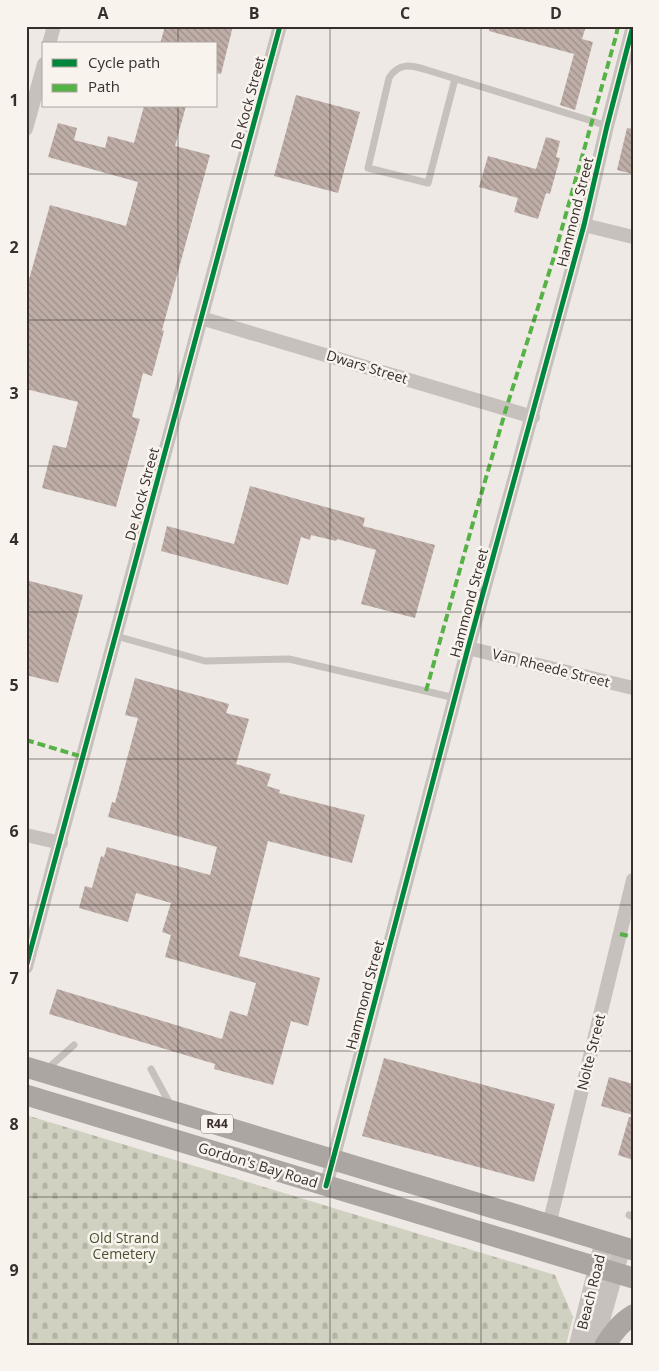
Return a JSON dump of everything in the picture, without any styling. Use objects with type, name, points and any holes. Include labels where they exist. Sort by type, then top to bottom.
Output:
[{"type":"main road","name":"Gordon's Bay Road","points":[[35,1070],[620,1245]]},
{"type":"main road","name":"Gordon's Bay Road","points":[[26,1095],[615,1272]]},
{"type":"main road","points":[[605,1345],[625,1319],[633,1314]]},
{"type":"street","points":[[50,42],[54,26]]},
{"type":"street","name":"De Kock Street","points":[[26,967],[280,26]]},
{"type":"street","name":"Hammond Street","points":[[326,1186],[468,648],[533,417],[584,225],[633,26]]},
{"type":"street","points":[[26,129],[42,71]]},
{"type":"street","points":[[584,225],[633,237]]},
{"type":"street","name":"Dwars Street","points":[[201,318],[533,417]]},
{"type":"street","name":"Van Rheede Street","points":[[468,648],[633,688]]},
{"type":"street","points":[[26,835],[60,844]]},
{"type":"street","name":"Nolte Street","points":[[549,1225],[633,880]]},
{"type":"street","name":"Beach Road","points":[[594,1345],[615,1272],[620,1245]]},
{"type":"street","name":"Beach Road","points":[[578,1345],[615,1272]]},
{"type":"lane","points":[[454,79],[428,183],[368,168],[389,78],[392,72],[404,65],[411,65],[607,126]]},
{"type":"lane","points":[[116,636],[205,661],[289,659],[455,698]]},
{"type":"lane","points":[[35,1070],[74,1045]]},
{"type":"lane","points":[[151,1069],[174,1111]]},
{"type":"green space","name":"Old Strand Cemetery","points":[[26,1115],[555,1275],[573,1317],[566,1345],[26,1345]]},
{"type":"building","points":[[165,26],[233,26],[221,74],[218,73],[218,42],[161,42]]},
{"type":"building","points":[[489,26],[586,26],[582,39],[593,42],[575,110],[560,105],[574,54],[489,31]]},
{"type":"building","points":[[296,95],[360,112],[338,193],[274,176]]},
{"type":"building","points":[[143,108],[185,108],[175,146],[210,155],[162,330],[164,331],[152,376],[143,373],[132,417],[140,419],[116,507],[42,488],[53,445],[66,448],[78,402],[26,389],[26,290],[50,205],[126,226],[138,182],[48,157],[58,123],[77,128],[74,140],[105,148],[108,136],[134,143]]},
{"type":"building","points":[[627,128],[633,129],[633,174],[617,170]]},
{"type":"building","points":[[546,137],[560,141],[556,157],[560,158],[550,194],[546,193],[538,219],[514,212],[518,198],[479,187],[488,156],[536,169]]},
{"type":"building","points":[[250,486],[365,518],[363,526],[435,545],[415,618],[361,604],[376,550],[337,539],[336,541],[311,535],[310,540],[301,537],[288,585],[161,551],[167,526],[234,544]]},
{"type":"building","points":[[26,580],[83,595],[58,683],[26,675]]},
{"type":"building","points":[[135,678],[229,704],[226,713],[249,719],[236,764],[271,774],[267,786],[280,790],[279,793],[365,815],[352,863],[268,841],[239,956],[320,978],[308,1026],[291,1021],[273,1085],[214,1069],[215,1064],[49,1014],[57,989],[222,1039],[230,1011],[247,1016],[256,983],[165,957],[171,935],[162,932],[171,903],[136,893],[128,922],[79,908],[85,886],[92,888],[101,856],[104,857],[107,847],[210,875],[217,847],[108,817],[112,802],[115,803],[138,718],[125,715]]},
{"type":"building","points":[[384,1058],[555,1104],[534,1182],[362,1136]]},
{"type":"building","points":[[609,1077],[633,1084],[633,1115],[601,1106]]},
{"type":"building","points":[[629,1117],[633,1118],[633,1160],[618,1155]]},
{"type":"marked path","points":[[426,691],[506,409],[553,260],[618,26]]},
{"type":"marked path","points":[[26,740],[83,757]]},
{"type":"marked path","points":[[620,934],[633,937]]},
{"type":"cycle path","points":[[26,967],[280,26]]},
{"type":"cycle path","points":[[326,1186],[468,648],[584,225],[633,26]]}]
